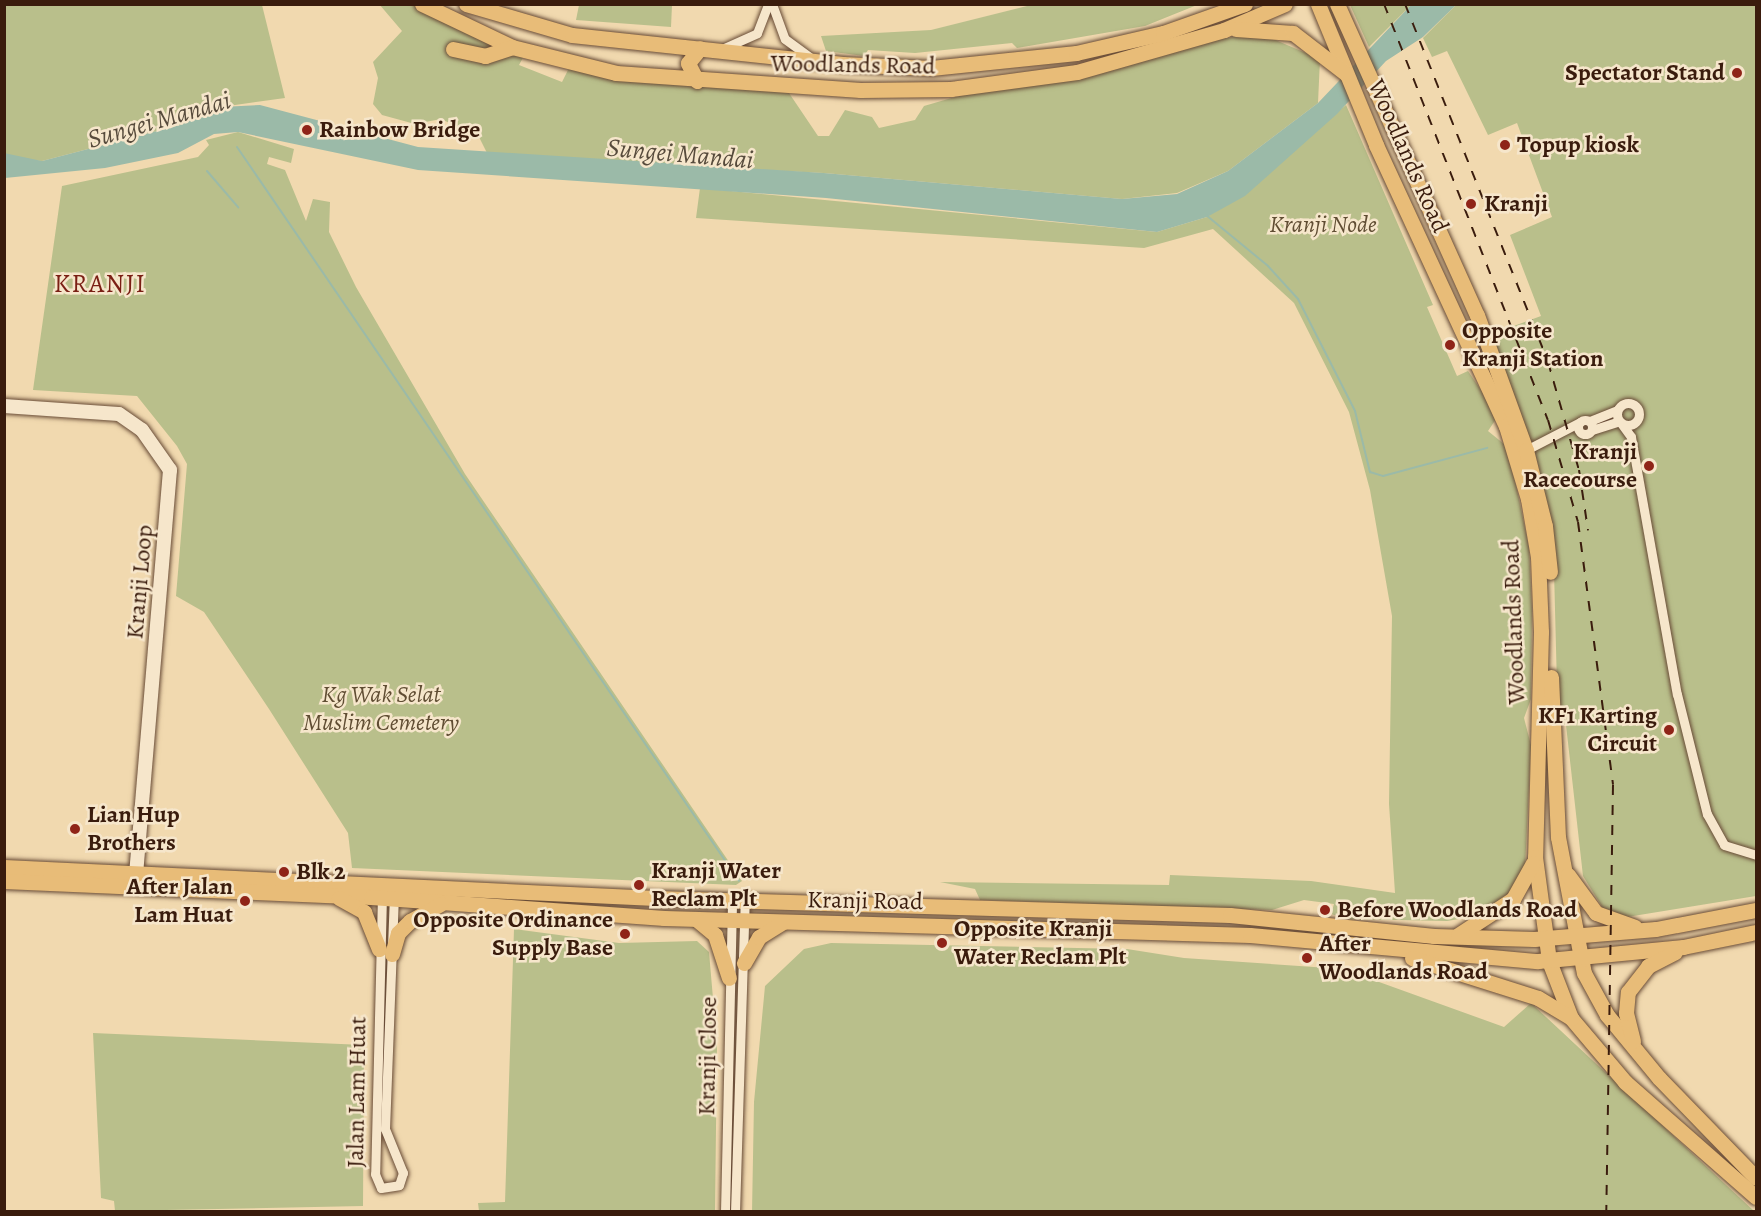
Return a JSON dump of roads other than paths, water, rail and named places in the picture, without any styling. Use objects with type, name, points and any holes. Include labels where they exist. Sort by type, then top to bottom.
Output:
[{"type":"main road","name":"Woodlands Road","points":[[422,4],[512,47],[615,73],[697,81],[842,90],[951,88],[1077,72],[1223,22],[1285,4]]},
{"type":"main road","name":"Woodlands Road","points":[[466,4],[543,30],[817,61],[969,68],[1076,53],[1223,22],[1245,4]]},
{"type":"main road","points":[[1234,4],[1223,22],[1268,27],[1293,33],[1348,75]]},
{"type":"main road","name":"Woodlands Road","points":[[1318,4],[1376,145],[1506,426],[1535,529],[1541,632],[1536,857],[1543,939],[1549,961],[1571,1018],[1625,1082],[1756,1197]]},
{"type":"main road","name":"Woodlands Road","points":[[1337,4],[1472,300],[1526,450],[1548,552],[1551,756],[1561,861],[1574,938],[1581,959],[1607,1015],[1756,1178]]},
{"type":"main road","points":[[453,49],[485,56],[512,47]]},
{"type":"main road","points":[[697,81],[688,63],[700,48]]},
{"type":"main road","points":[[1376,145],[1378,125],[1392,125]]},
{"type":"main road","points":[[1455,936],[1514,899],[1536,857]]},
{"type":"main road","points":[[1561,861],[1581,899],[1596,913],[1612,922],[1656,929]]},
{"type":"main road","name":"Kranji Road","points":[[4,867],[135,881],[331,895],[388,891],[443,903],[696,919],[1240,934],[1389,951],[1549,961],[1683,947]]},
{"type":"main road","name":"Kranji Road","points":[[4,881],[135,881],[388,891],[530,889],[738,901],[1230,915],[1455,936],[1543,939],[1656,929],[1756,910]]},
{"type":"main road","points":[[530,889],[534,909]]},
{"type":"main road","points":[[331,895],[364,912],[386,951],[398,933],[410,921],[443,903]]},
{"type":"main road","points":[[696,919],[715,935],[729,978]]},
{"type":"main road","points":[[744,963],[753,943],[783,922]]},
{"type":"main road","points":[[1635,1047],[1626,1013],[1628,992],[1648,966],[1683,947],[1756,932]]},
{"type":"main road","points":[[1389,951],[1538,998],[1571,1018]]},
{"type":"street","points":[[718,50],[757,33],[770,4]]},
{"type":"street","points":[[770,4],[785,39],[817,61]]},
{"type":"street","points":[[1526,450],[1576,432],[1617,410],[1634,404],[1639,411],[1631,437],[1677,694],[1707,814],[1724,845],[1756,855]]},
{"type":"street","name":"Kranji Loop","points":[[4,406],[119,414],[142,430],[170,470],[135,881]]},
{"type":"street","points":[[1617,410],[1620,422],[1631,437]]},
{"type":"street","points":[[1576,432],[1587,425],[1635,422]]},
{"type":"street","name":"Jalan Lam Huat","points":[[386,951],[385,1129],[403,1173],[399,1185],[381,1188],[375,1174],[388,891]]},
{"type":"street","name":"Kranji Close","points":[[735,1212],[744,963],[738,920],[738,901]]},
{"type":"street","name":"Kranji Close","points":[[725,1212],[729,978],[738,920]]},
{"type":"waterway","points":[[237,147],[739,881]]},
{"type":"waterway","points":[[207,171],[238,207]]},
{"type":"waterway","points":[[1206,215],[1268,266],[1298,299],[1355,411],[1370,472],[1383,476],[1487,448]]},
{"type":"railway","points":[[1384,4],[1548,420],[1578,522],[1613,785],[1606,1212]]},
{"type":"railway","points":[[1405,4],[1548,362],[1579,470],[1588,530]]},
{"type":"place","name":"Spectator Stand","points":[[1737,73]]},
{"type":"place","name":"Rainbow Bridge","points":[[307,130]]},
{"type":"place","name":"Topup kiosk","points":[[1505,145]]},
{"type":"place","name":"Kranji","points":[[1471,204]]},
{"type":"place","name":"Opposite Kranji Station","points":[[1450,345]]},
{"type":"place","name":"Kranji Racecourse","points":[[1649,466]]},
{"type":"place","name":"KF1 Karting Circuit","points":[[1669,730]]},
{"type":"place","name":"Lian Hup Brothers","points":[[75,829]]},
{"type":"place","name":"Blk 2","points":[[284,872]]},
{"type":"place","name":"Kranji Water Reclam Plt","points":[[639,885]]},
{"type":"place","name":"After Jalan Lam Huat","points":[[245,901]]},
{"type":"place","name":"Before Woodlands Road","points":[[1325,910]]},
{"type":"place","name":"Opposite Ordinance Supply Base","points":[[625,934]]},
{"type":"place","name":"Opposite Kranji Water Reclam Plt","points":[[942,943]]},
{"type":"place","name":"After Woodlands Road","points":[[1307,958]]},
{"type":"district","name":"KRANJI","points":[[100,284]]},
{"type":"water label","name":"Sungei Mandai","points":[[159,120]]},
{"type":"water label","name":"Sungei Mandai","points":[[680,154]]},
{"type":"park label","name":"Kranji Node","points":[[1323,225]]},
{"type":"park label","name":"Kg Wak Selat Muslim Cemetery","points":[[381,709]]}]
